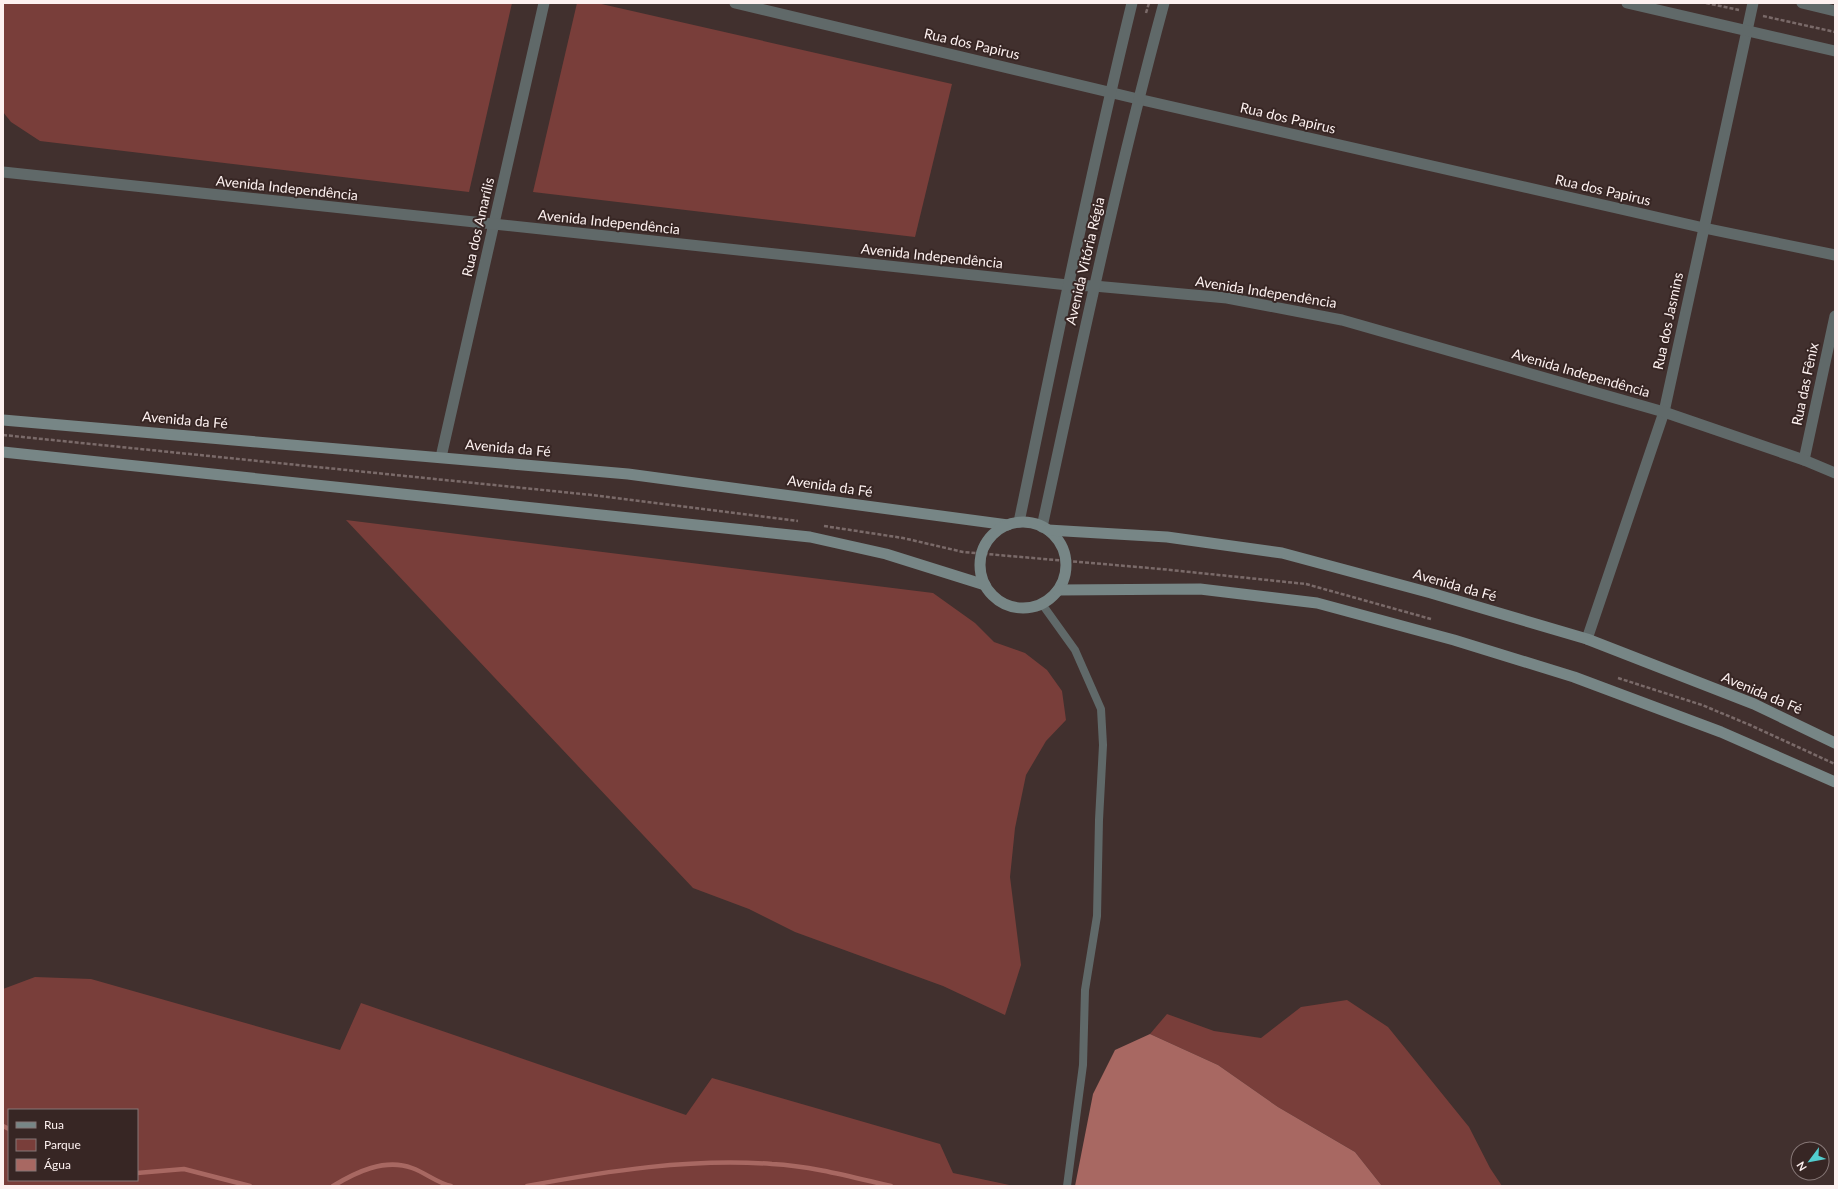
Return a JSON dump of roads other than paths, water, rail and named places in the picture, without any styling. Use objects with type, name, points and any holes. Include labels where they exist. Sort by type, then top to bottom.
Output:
[{"type":"main road","name":"Avenida da Fé","points":[[3,420],[628,474],[1008,525]]},
{"type":"main road","points":[[3,452],[810,537],[886,554],[985,585]]},
{"type":"main road","points":[[1020,522],[1031,523],[1045,528],[1056,538],[1062,548],[1065,558],[1064,575],[1058,590],[1051,598],[1042,604],[1029,608],[1003,604],[992,596],[985,585],[980,568],[983,549],[989,539],[997,530],[1020,522]]},
{"type":"main road","name":"Avenida da Fé","points":[[1045,528],[1167,537],[1282,553],[1431,593],[1587,639],[1754,704],[1835,743]]},
{"type":"main road","points":[[1058,590],[1200,589],[1317,603],[1454,640],[1574,677],[1721,732],[1835,782]]},
{"type":"street","name":"Rua dos Amarílis","points":[[441,457],[544,3]]},
{"type":"street","name":"Rua dos Papirus","points":[[735,3],[1138,99],[1704,228],[1835,255]]},
{"type":"street","name":"Avenida Vitória Régia","points":[[1020,522],[1068,285],[1110,92],[1132,3]]},
{"type":"street","name":"Avenida Vitória Régia","points":[[1045,528],[1094,286],[1138,99],[1164,3]]},
{"type":"street","points":[[1627,3],[1835,51]]},
{"type":"street","points":[[1802,3],[1835,11]]},
{"type":"street","name":"Rua dos Jasmins","points":[[1587,639],[1664,412],[1752,8]]},
{"type":"street","name":"Avenida Independência","points":[[3,172],[1068,285],[1227,298],[1342,320],[1664,412],[1804,460],[1835,474]]},
{"type":"street","name":"Rua das Fênix","points":[[1804,460],[1835,316]]},
{"type":"lane","points":[[1042,604],[1075,650],[1098,702],[1101,709],[1103,745],[1099,820],[1097,916],[1085,990],[1082,1065],[1067,1186]]},
{"type":"water","points":[[1150,1034],[1218,1065],[1278,1107],[1355,1152],[1382,1186],[1075,1186],[1093,1094],[1115,1050]]},
{"type":"waterway","points":[[3,1126],[8,1128]]},
{"type":"waterway","points":[[527,1186],[588,1175],[649,1167],[710,1163],[787,1165],[832,1172],[891,1186]]},
{"type":"waterway","points":[[333,1186],[351,1176],[371,1168],[392,1165],[402,1165],[412,1168],[441,1183],[451,1186]]},
{"type":"waterway","points":[[138,1173],[184,1169],[250,1186]]}]
